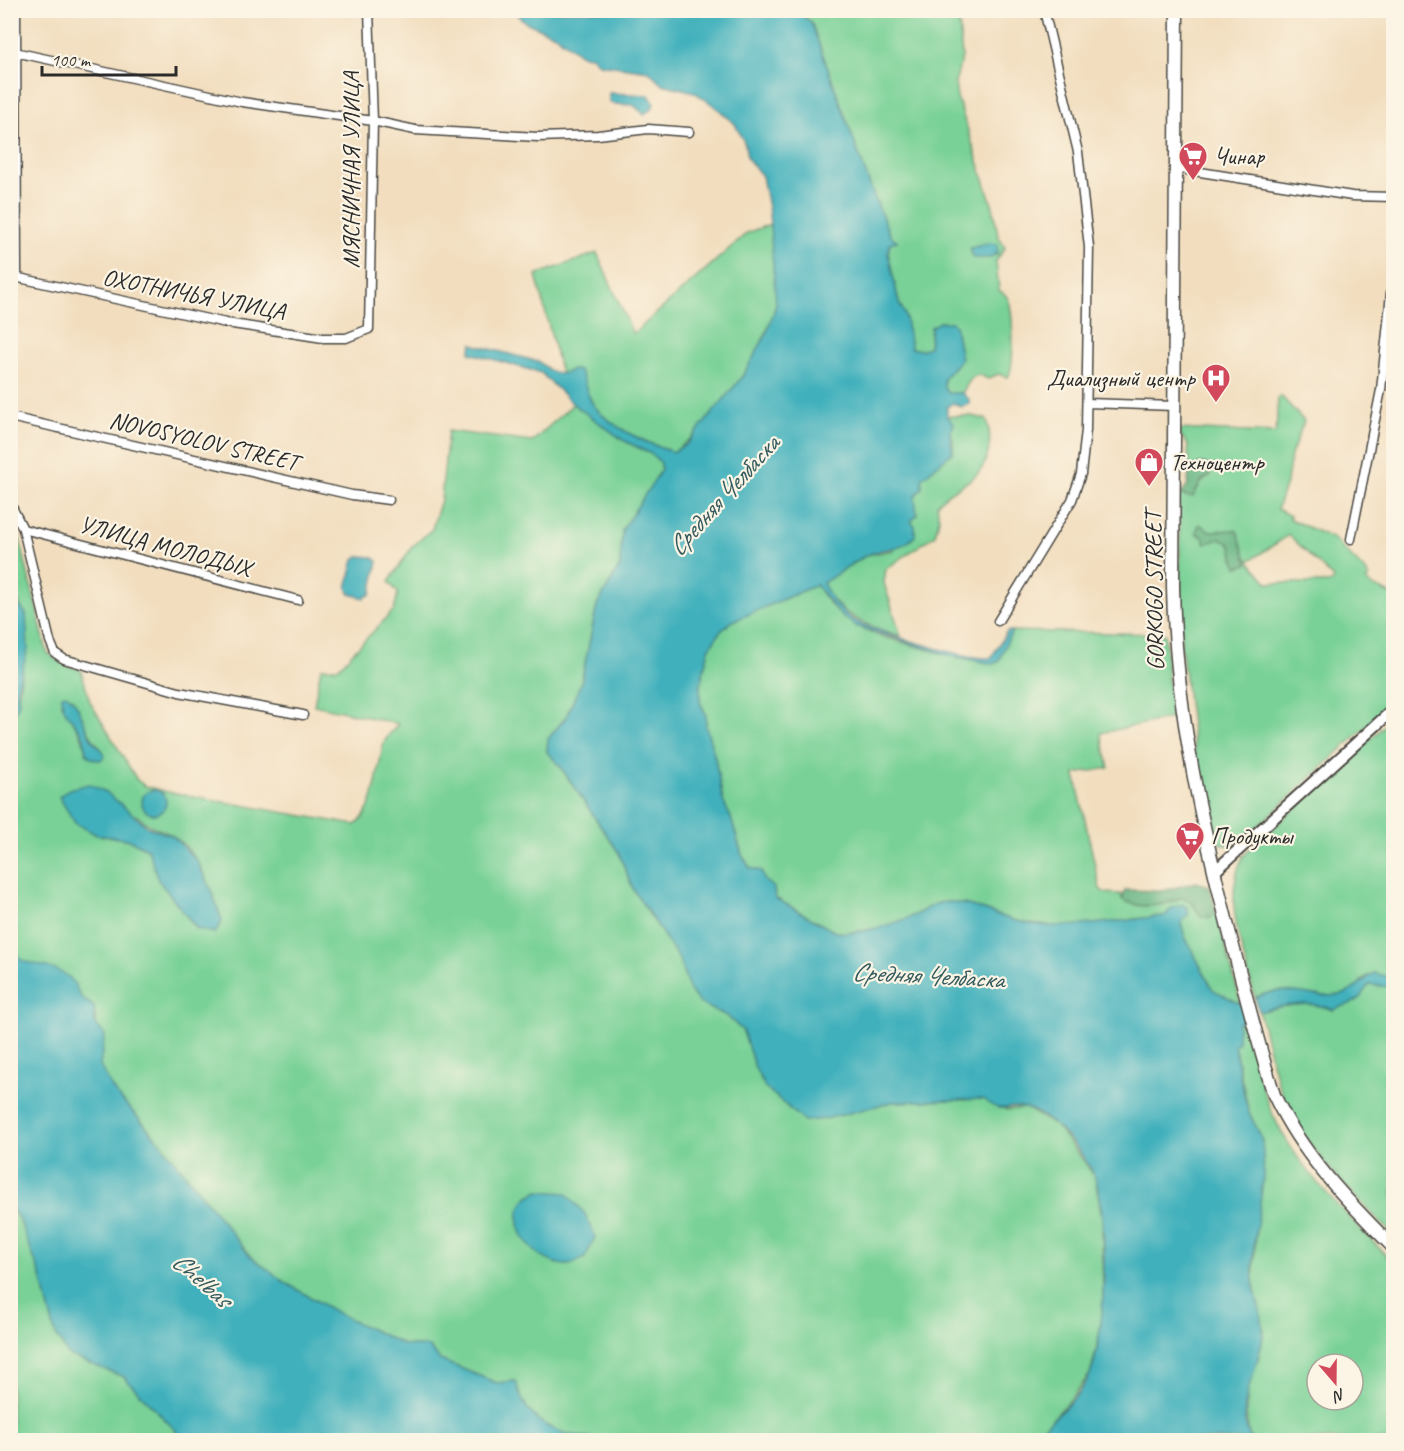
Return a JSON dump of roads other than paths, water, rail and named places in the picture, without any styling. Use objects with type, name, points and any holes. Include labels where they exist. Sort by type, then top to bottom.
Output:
[{"type":"main road","name":"GORKOGO STREET","points":[[1177,10],[1173,586],[1177,679],[1191,765],[1214,872],[1251,1017],[1274,1095],[1286,1121],[1327,1176],[1394,1248]]},
{"type":"street","points":[[14,276],[16,10]]},
{"type":"street","name":"МЯСНИЧНАЯ УЛИЦА","points":[[369,10],[373,121],[369,329]]},
{"type":"street","points":[[998,621],[1078,487],[1088,403],[1089,247],[1078,152],[1044,10]]},
{"type":"street","points":[[14,52],[242,102],[373,121],[393,128],[538,137],[598,135],[648,129],[689,132]]},
{"type":"street","points":[[1175,168],[1352,196],[1394,197]]},
{"type":"street","points":[[1351,539],[1381,390],[1394,264]]},
{"type":"street","name":"ОХОТНИЧЬЯ УЛИЦА","points":[[14,276],[226,323],[323,338],[346,338],[369,329]]},
{"type":"street","points":[[1088,403],[1174,406]]},
{"type":"street","name":"NOVOSYOLOV STREET","points":[[10,417],[352,495],[389,500]]},
{"type":"street","points":[[10,504],[22,529],[52,647],[64,659],[179,692],[303,715]]},
{"type":"street","name":"УЛИЦА МОЛОДЫХ","points":[[22,529],[298,600]]},
{"type":"street","points":[[1214,872],[1394,709]]},
{"type":"water","name":"Средняя Челбаска","points":[[514,11],[795,11],[811,22],[875,199],[890,235],[897,241],[890,243],[888,253],[899,303],[905,314],[911,348],[920,350],[929,347],[931,327],[939,322],[952,322],[955,326],[961,359],[944,378],[944,387],[949,393],[962,393],[969,399],[969,404],[962,407],[953,403],[947,407],[947,416],[954,424],[950,433],[953,452],[922,478],[922,488],[915,496],[917,515],[911,521],[915,526],[915,536],[904,544],[867,555],[823,583],[835,603],[852,619],[878,630],[943,650],[991,658],[1007,631],[1012,631],[998,662],[993,664],[948,655],[856,626],[839,614],[816,585],[731,622],[719,633],[709,649],[700,686],[700,702],[706,715],[706,727],[715,758],[723,801],[731,818],[742,855],[750,868],[761,871],[765,881],[774,888],[775,898],[835,932],[865,931],[886,926],[943,902],[958,903],[1022,922],[1048,926],[1081,925],[1165,916],[1172,908],[1182,904],[1188,908],[1188,915],[1181,923],[1185,937],[1213,990],[1241,1004],[1245,1020],[1238,1023],[1238,1042],[1234,1045],[1249,1113],[1262,1142],[1263,1176],[1254,1246],[1253,1280],[1263,1334],[1249,1387],[1245,1415],[1246,1428],[1252,1440],[1025,1440],[1072,1401],[1086,1382],[1096,1354],[1103,1304],[1104,1246],[1095,1178],[1084,1157],[1057,1127],[1037,1113],[1019,1107],[995,1107],[983,1099],[892,1102],[825,1119],[804,1121],[765,1087],[755,1068],[743,1031],[727,1016],[699,1003],[689,989],[679,959],[633,889],[619,853],[560,766],[547,752],[548,739],[566,717],[581,683],[597,605],[620,566],[622,530],[661,470],[661,463],[651,454],[623,440],[573,404],[541,373],[470,353],[472,344],[539,362],[552,372],[561,374],[579,370],[591,401],[606,418],[639,439],[673,452],[687,444],[742,377],[766,335],[776,305],[769,213],[762,176],[747,158],[745,144],[735,124],[694,92],[662,84],[649,71],[599,64],[591,56],[581,55],[555,35],[525,22]]},
{"type":"water","points":[[609,93],[649,95],[654,103],[652,109],[644,114],[633,105],[613,104],[609,101]]},
{"type":"water","points":[[990,243],[997,244],[998,253],[989,258],[973,258],[970,248]]},
{"type":"water","points":[[360,556],[372,557],[378,561],[371,594],[364,598],[350,594],[347,588],[354,559]]},
{"type":"water","points":[[11,583],[19,605],[26,614],[28,649],[17,689],[19,703],[11,721]]},
{"type":"water","points":[[66,694],[76,704],[93,741],[103,752],[105,757],[100,760],[93,759],[87,754],[83,736],[66,712],[62,702],[62,695]]},
{"type":"water","points":[[89,784],[106,792],[148,827],[173,836],[197,861],[213,894],[222,922],[215,933],[197,929],[158,880],[148,849],[127,839],[97,835],[75,823],[59,797],[69,789]]},
{"type":"water","points":[[154,790],[163,793],[166,802],[163,811],[154,814],[145,811],[142,802],[145,793]]},
{"type":"water","name":"Chelbas","points":[[10,942],[21,960],[65,974],[76,986],[83,999],[94,1006],[95,1023],[105,1035],[100,1066],[114,1091],[160,1142],[249,1255],[284,1282],[341,1315],[404,1345],[429,1347],[440,1360],[497,1383],[516,1381],[528,1410],[549,1427],[576,1436],[607,1440],[185,1440],[124,1377],[68,1355],[55,1333],[41,1276],[19,1219],[11,1207]]},
{"type":"water","points":[[1374,973],[1393,978],[1393,987],[1369,985],[1360,998],[1351,1004],[1333,1010],[1306,1004],[1277,1007],[1259,1012],[1255,998],[1278,991],[1321,996],[1343,994],[1351,991]]},
{"type":"water","points":[[539,1191],[566,1193],[585,1214],[595,1237],[585,1258],[570,1265],[557,1263],[546,1259],[528,1243],[522,1233],[519,1212],[525,1199]]},
{"type":"place","name":"Чинар","points":[[1193,182]]},
{"type":"place","name":"Диализный центр","points":[[1216,404]]},
{"type":"place","name":"Техноцентр","points":[[1149,488]]},
{"type":"place","name":"Продукты","points":[[1190,862]]}]
